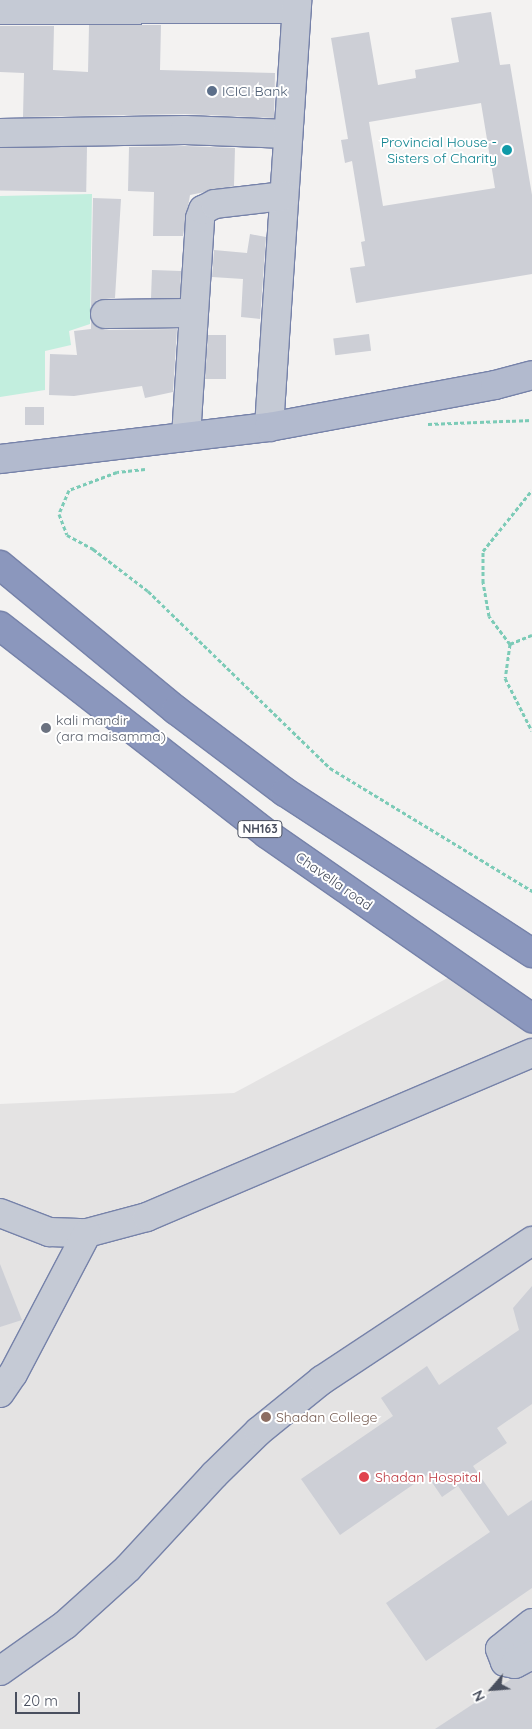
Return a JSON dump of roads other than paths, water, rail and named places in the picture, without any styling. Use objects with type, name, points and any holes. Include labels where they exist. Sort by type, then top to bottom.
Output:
[{"type":"highway","points":[[0,566],[146,685],[285,792],[532,953]]},
{"type":"highway","name":"Chavella road","points":[[0,626],[267,834],[532,1018]]},
{"type":"main road","points":[[0,459],[268,427],[495,385],[532,375]]},
{"type":"main road","points":[[0,477],[27,456]]},
{"type":"street","points":[[0,10],[297,5],[268,427]]},
{"type":"street","points":[[0,133],[185,130],[288,134]]},
{"type":"street","points":[[186,437],[197,227],[204,210],[215,204],[284,196]]},
{"type":"street","points":[[105,314],[193,313]]},
{"type":"street","points":[[0,1213],[49,1232],[87,1233],[147,1217],[532,1053]]},
{"type":"street","points":[[0,1392],[13,1374],[87,1233]]},
{"type":"street","points":[[0,1671],[65,1624],[121,1574],[214,1474],[259,1431],[322,1380],[532,1241]]},
{"type":"street","points":[[532,1623],[506,1641],[500,1649],[505,1662],[510,1664],[515,1664],[532,1655]]},
{"type":"place","name":"ICICI Bank","points":[[212,91]]},
{"type":"place","name":"Provincial House - Sisters of Charity","points":[[507,150]]},
{"type":"place","name":"kali mandir (ara maisamma)","points":[[46,728]]},
{"type":"place","name":"Shadan College","points":[[266,1417]]},
{"type":"place","name":"Shadan Hospital","points":[[364,1477]]}]
